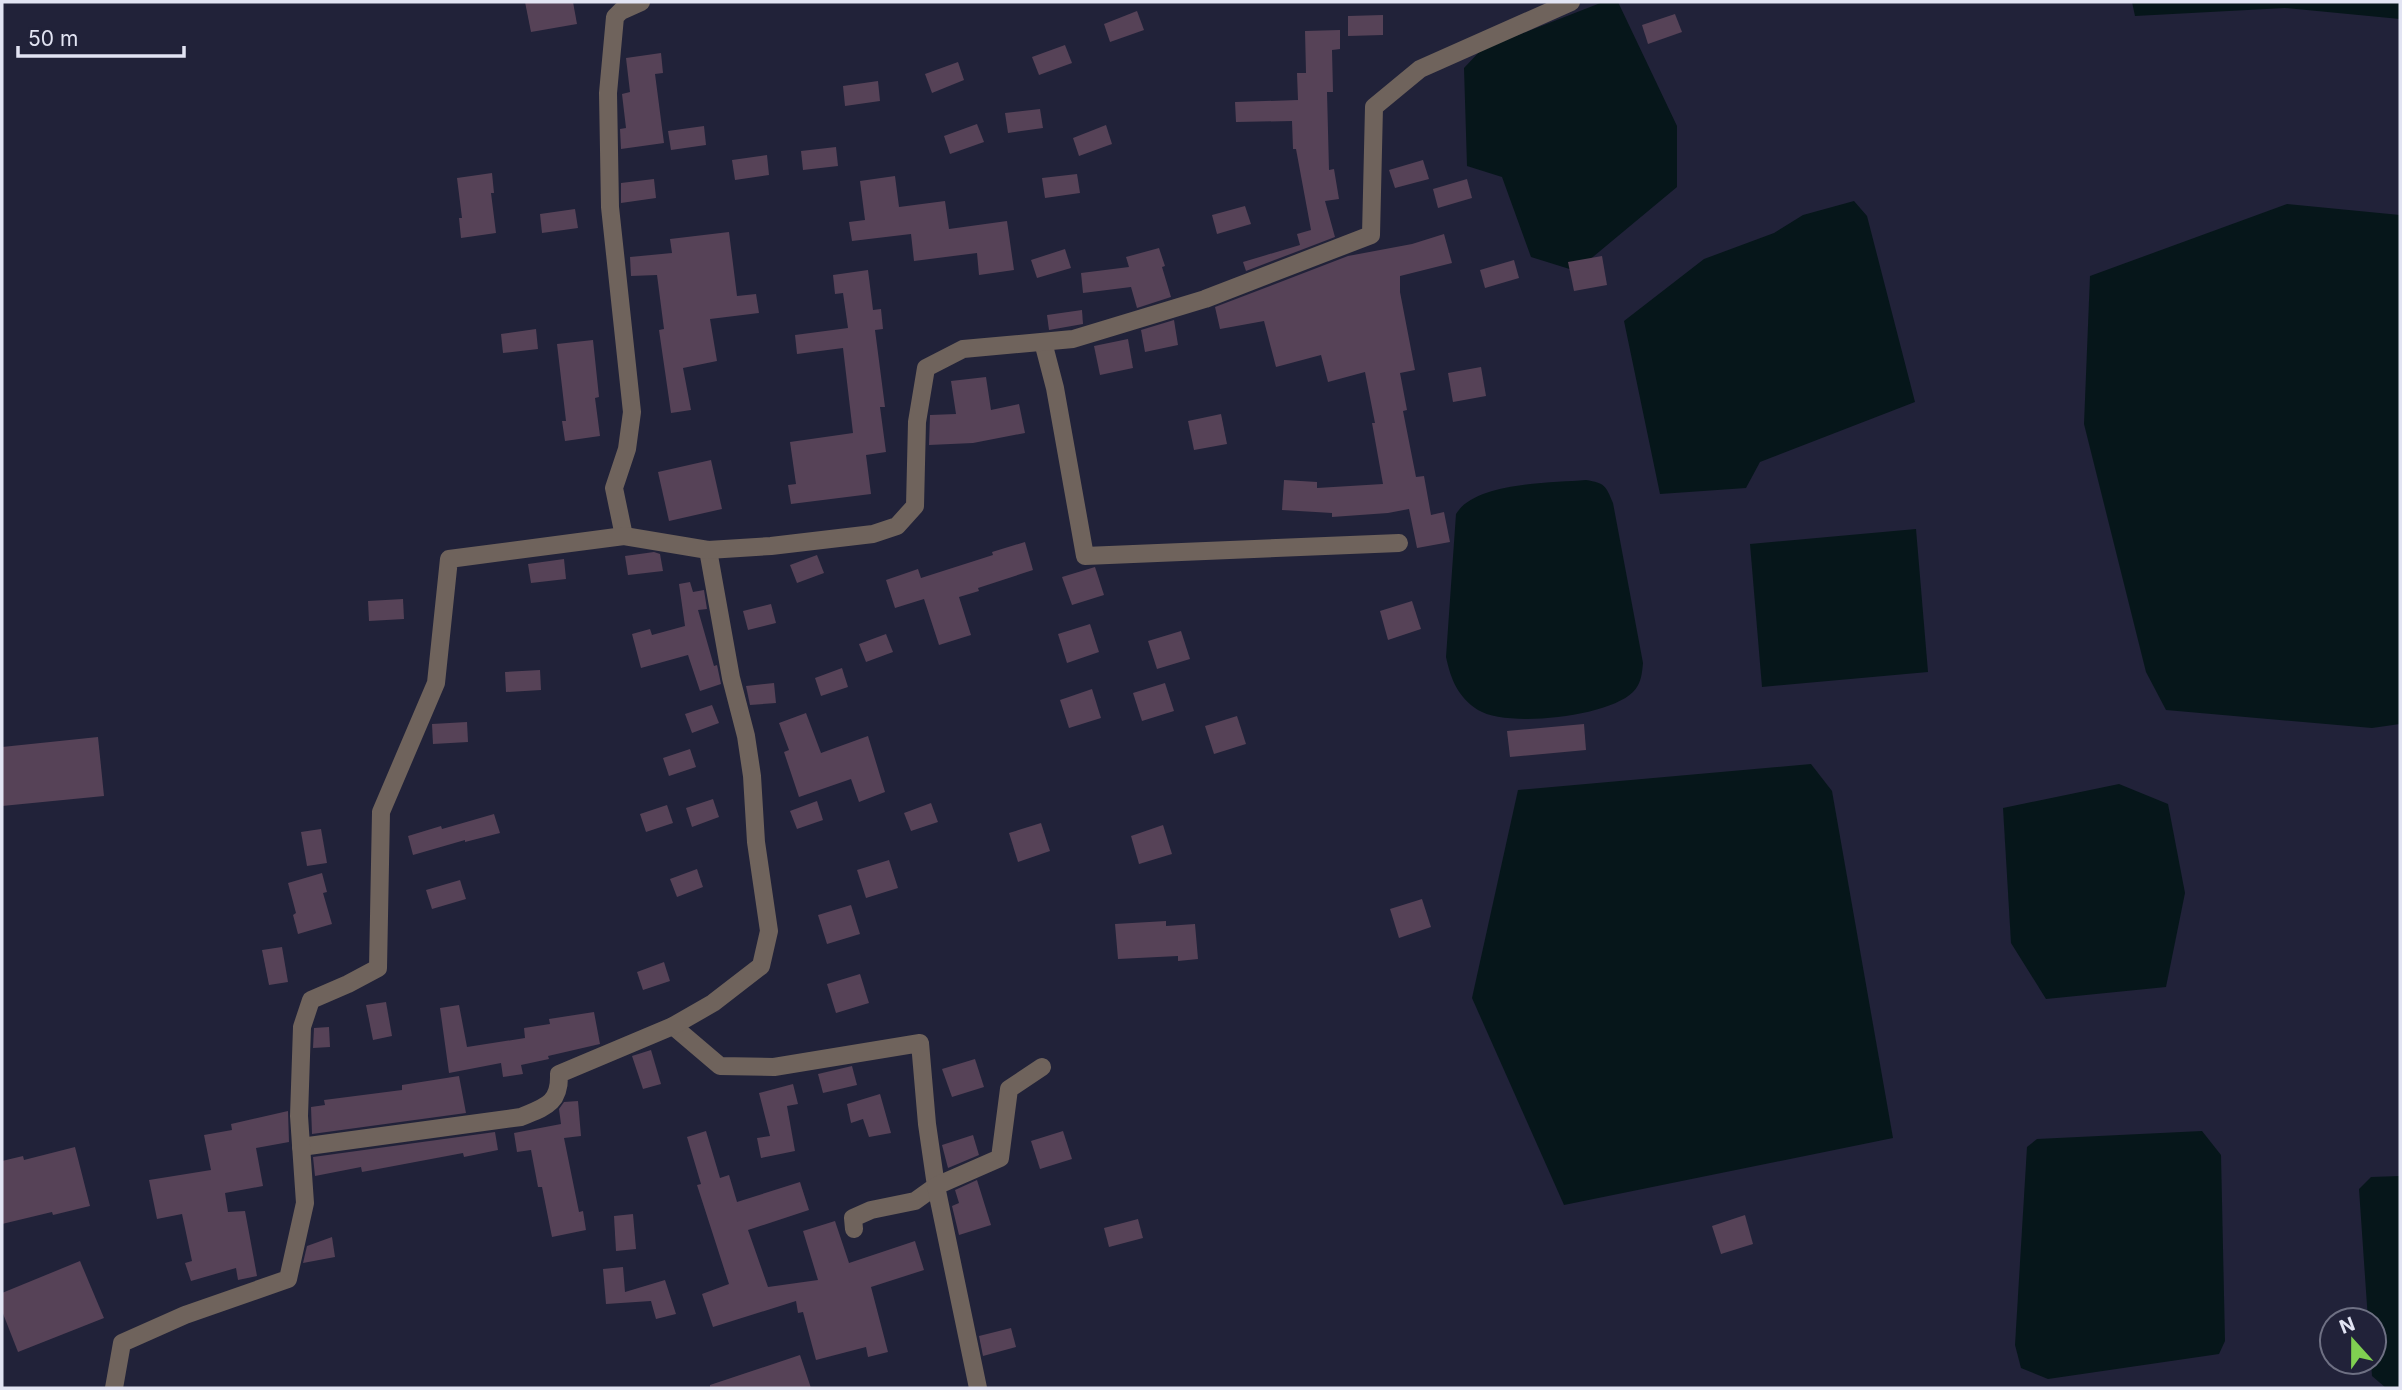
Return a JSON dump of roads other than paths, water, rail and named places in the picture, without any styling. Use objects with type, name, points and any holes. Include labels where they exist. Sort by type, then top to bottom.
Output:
[{"type":"street","points":[[624,536],[614,488],[627,449],[632,412],[610,207],[608,93],[615,17],[621,11],[642,2]]},
{"type":"street","points":[[114,1388],[122,1343],[185,1315],[288,1279],[305,1203],[299,1116],[302,1027],[312,1000],[378,968],[381,811],[436,683],[450,559],[624,536],[708,550],[771,546],[873,534],[897,526],[915,506],[918,422],[926,368],[963,349],[1073,339],[1205,299],[1371,235],[1374,107],[1420,69],[1571,2]]},
{"type":"street","points":[[1044,342],[1055,387],[1085,556],[1399,543]]},
{"type":"street","points":[[301,1147],[521,1116],[550,1106],[560,1088],[559,1074],[673,1026],[713,1003],[761,966],[769,931],[756,842],[752,776],[708,550]]},
{"type":"street","points":[[673,1026],[720,1066],[774,1067],[920,1043],[936,1186],[978,1388]]},
{"type":"street","points":[[854,1229],[853,1218],[871,1210],[915,1201],[936,1186],[1000,1158],[1009,1089],[1042,1067]]}]
